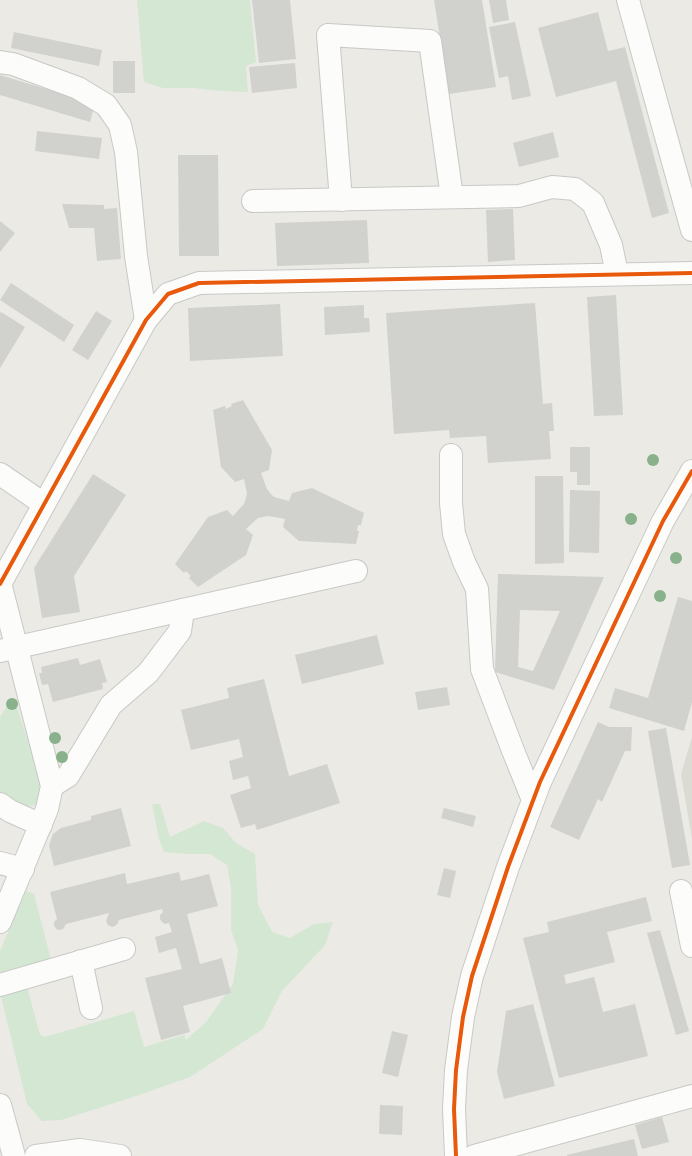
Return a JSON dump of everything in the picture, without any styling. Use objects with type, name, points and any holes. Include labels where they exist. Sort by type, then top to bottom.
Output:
[{"type":"street","points":[[628,0],[692,230]]},
{"type":"street","points":[[341,200],[328,35],[430,41],[452,197]]},
{"type":"street","points":[[0,62],[13,64],[78,88],[106,105],[120,125],[126,152],[136,256],[146,320]]},
{"type":"street","points":[[253,202],[519,196],[552,187],[575,190],[593,204],[611,245],[617,274]]},
{"type":"street","points":[[0,922],[41,825],[47,809],[52,786],[8,649],[0,584],[146,320],[168,294],[199,283],[692,272]]},
{"type":"street","points":[[451,455],[451,503],[454,534],[464,562],[477,589],[482,669],[512,748],[534,800]]},
{"type":"street","points":[[456,1156],[454,1109],[456,1070],[463,1017],[472,976],[505,874],[540,782],[663,521],[692,467]]},
{"type":"street","points":[[0,474],[44,504]]},
{"type":"street","points":[[8,649],[356,571]]},
{"type":"street","points":[[52,786],[68,776],[112,705],[148,673],[180,631],[183,610]]},
{"type":"street","points":[[0,804],[10,811],[41,825]]},
{"type":"street","points":[[0,863],[23,869]]},
{"type":"street","points":[[681,891],[692,946]]},
{"type":"street","points":[[0,985],[124,949]]},
{"type":"street","points":[[80,961],[92,1008]]},
{"type":"street","points":[[474,1156],[692,1096]]},
{"type":"street","points":[[0,1105],[14,1156]]},
{"type":"street","points":[[36,1156],[80,1150],[120,1156]]},
{"type":"shaded area","points":[[692,737],[692,839],[681,774]]},
{"type":"green space","points":[[137,0],[250,0],[256,62],[246,66],[248,92],[194,88],[163,88],[144,82]]},
{"type":"green space","points":[[10,701],[15,701],[42,784],[40,798],[35,805],[23,807],[0,794],[0,717]]},
{"type":"green space","points":[[152,804],[160,804],[170,837],[204,821],[223,828],[236,843],[255,854],[258,905],[272,932],[290,938],[314,924],[333,922],[325,945],[282,991],[263,1029],[190,1077],[61,1120],[42,1121],[27,1104],[0,992],[26,983],[40,1035],[45,1037],[134,1011],[144,1047],[184,1035],[186,1040],[206,1022],[233,984],[238,950],[231,930],[231,887],[227,865],[210,854],[164,852],[159,839]]},
{"type":"green space","points":[[26,891],[34,894],[51,960],[0,977],[0,951]]},
{"type":"building","points":[[252,0],[290,0],[296,59],[259,63]]},
{"type":"building","points":[[434,0],[482,0],[496,87],[449,94]]},
{"type":"building","points":[[489,0],[506,0],[509,20],[493,23]]},
{"type":"building","points":[[598,12],[608,51],[625,47],[669,213],[652,218],[616,81],[556,97],[538,28]]},
{"type":"building","points":[[515,22],[531,96],[512,100],[508,76],[499,78],[489,27]]},
{"type":"building","points":[[14,32],[102,50],[99,66],[11,48]]},
{"type":"building","points":[[113,61],[135,61],[135,93],[113,93]]},
{"type":"building","points":[[295,63],[297,88],[252,93],[249,67]]},
{"type":"building","points":[[0,75],[95,104],[90,122],[0,95]]},
{"type":"building","points":[[37,131],[102,138],[99,159],[35,151]]},
{"type":"building","points":[[553,132],[559,157],[519,167],[513,143]]},
{"type":"building","points":[[178,155],[218,155],[219,256],[179,256]]},
{"type":"building","points":[[62,204],[104,205],[104,209],[117,208],[121,259],[97,261],[94,228],[69,228]]},
{"type":"building","points":[[513,209],[515,260],[488,262],[486,210]]},
{"type":"building","points":[[367,220],[369,263],[277,266],[275,223]]},
{"type":"building","points":[[0,221],[15,233],[0,252]]},
{"type":"building","points":[[11,283],[74,325],[64,342],[0,300]]},
{"type":"building","points":[[616,295],[623,415],[594,416],[587,297]]},
{"type":"building","points":[[535,303],[543,404],[552,403],[554,431],[549,431],[551,459],[488,463],[486,436],[450,438],[449,430],[394,434],[386,313]]},
{"type":"building","points":[[280,304],[283,356],[190,361],[188,308]]},
{"type":"building","points":[[364,305],[364,318],[369,318],[370,332],[325,335],[324,307]]},
{"type":"building","points":[[96,311],[112,321],[88,360],[72,350]]},
{"type":"building","points":[[1,312],[25,327],[0,368],[0,313]]},
{"type":"building","points":[[243,400],[272,450],[269,470],[261,473],[267,489],[274,497],[289,501],[292,493],[312,488],[364,513],[361,525],[358,525],[357,531],[359,531],[356,544],[299,541],[283,527],[285,519],[268,516],[258,518],[246,529],[253,535],[246,555],[198,587],[189,578],[191,576],[186,571],[184,573],[175,564],[208,517],[227,510],[233,516],[244,504],[247,494],[244,479],[235,482],[221,467],[213,410],[225,406],[226,409],[232,406],[231,404]]},
{"type":"building","points":[[570,447],[590,447],[590,485],[577,485],[577,472],[570,472]]},
{"type":"building","points":[[93,474],[126,495],[74,576],[80,612],[42,618],[34,568]]},
{"type":"building","points":[[535,476],[563,476],[564,563],[535,564]]},
{"type":"building","points":[[570,490],[600,491],[599,553],[569,552]]},
{"type":"building","points":[[498,574],[604,577],[554,690],[495,672]],"holes":[[[520,610],[560,611],[533,671],[518,667]]]},
{"type":"building","points":[[678,597],[692,601],[692,702],[684,731],[609,708],[615,688],[648,698]]},
{"type":"building","points":[[377,635],[384,664],[302,684],[295,655]]},
{"type":"building","points":[[78,658],[80,665],[100,659],[107,682],[102,683],[103,689],[53,702],[48,684],[42,685],[39,673],[42,673],[41,667]]},
{"type":"building","points":[[264,679],[289,776],[327,764],[340,803],[257,830],[255,824],[241,828],[230,795],[251,788],[248,776],[233,780],[229,761],[243,757],[239,739],[191,750],[181,710],[229,698],[227,688]]},
{"type":"building","points":[[447,687],[450,705],[418,710],[415,692]]},
{"type":"building","points":[[598,722],[609,727],[632,727],[631,751],[625,751],[602,802],[598,799],[579,840],[550,827]]},
{"type":"building","points":[[666,728],[690,865],[672,868],[648,731]]},
{"type":"building","points":[[121,808],[131,846],[54,866],[49,845],[53,834],[61,828],[91,820],[91,816]]},
{"type":"building","points":[[444,808],[476,816],[473,827],[441,818]]},
{"type":"building","points":[[444,868],[456,871],[450,898],[437,895]]},
{"type":"building","points":[[179,872],[181,881],[209,874],[218,906],[187,914],[200,964],[222,958],[231,993],[183,1006],[190,1032],[161,1040],[145,978],[182,969],[176,948],[159,953],[155,937],[172,932],[169,923],[165,924],[160,919],[160,915],[163,912],[162,909],[119,920],[115,926],[112,927],[108,925],[106,921],[109,913],[66,924],[63,929],[59,930],[56,929],[54,925],[54,922],[57,919],[50,892],[125,873],[127,884]]},
{"type":"building","points":[[646,897],[652,921],[607,932],[615,962],[564,975],[566,984],[594,977],[603,1012],[635,1004],[648,1056],[559,1078],[523,938],[549,932],[547,922]]},
{"type":"building","points":[[660,930],[689,1031],[676,1035],[647,933]]},
{"type":"building","points":[[533,1004],[555,1086],[504,1099],[497,1072],[506,1011]]},
{"type":"building","points":[[392,1031],[408,1035],[398,1077],[382,1073]]},
{"type":"building","points":[[380,1105],[403,1106],[402,1135],[379,1134]]},
{"type":"building","points":[[662,1117],[669,1142],[642,1149],[635,1125]]},
{"type":"building","points":[[634,1139],[638,1156],[567,1156],[567,1155]]},
{"type":"cycle path","points":[[0,584],[146,320],[168,294],[199,283],[692,273]]},
{"type":"cycle path","points":[[456,1156],[454,1109],[456,1070],[463,1017],[472,976],[508,867],[540,782],[663,521],[692,471]]}]
